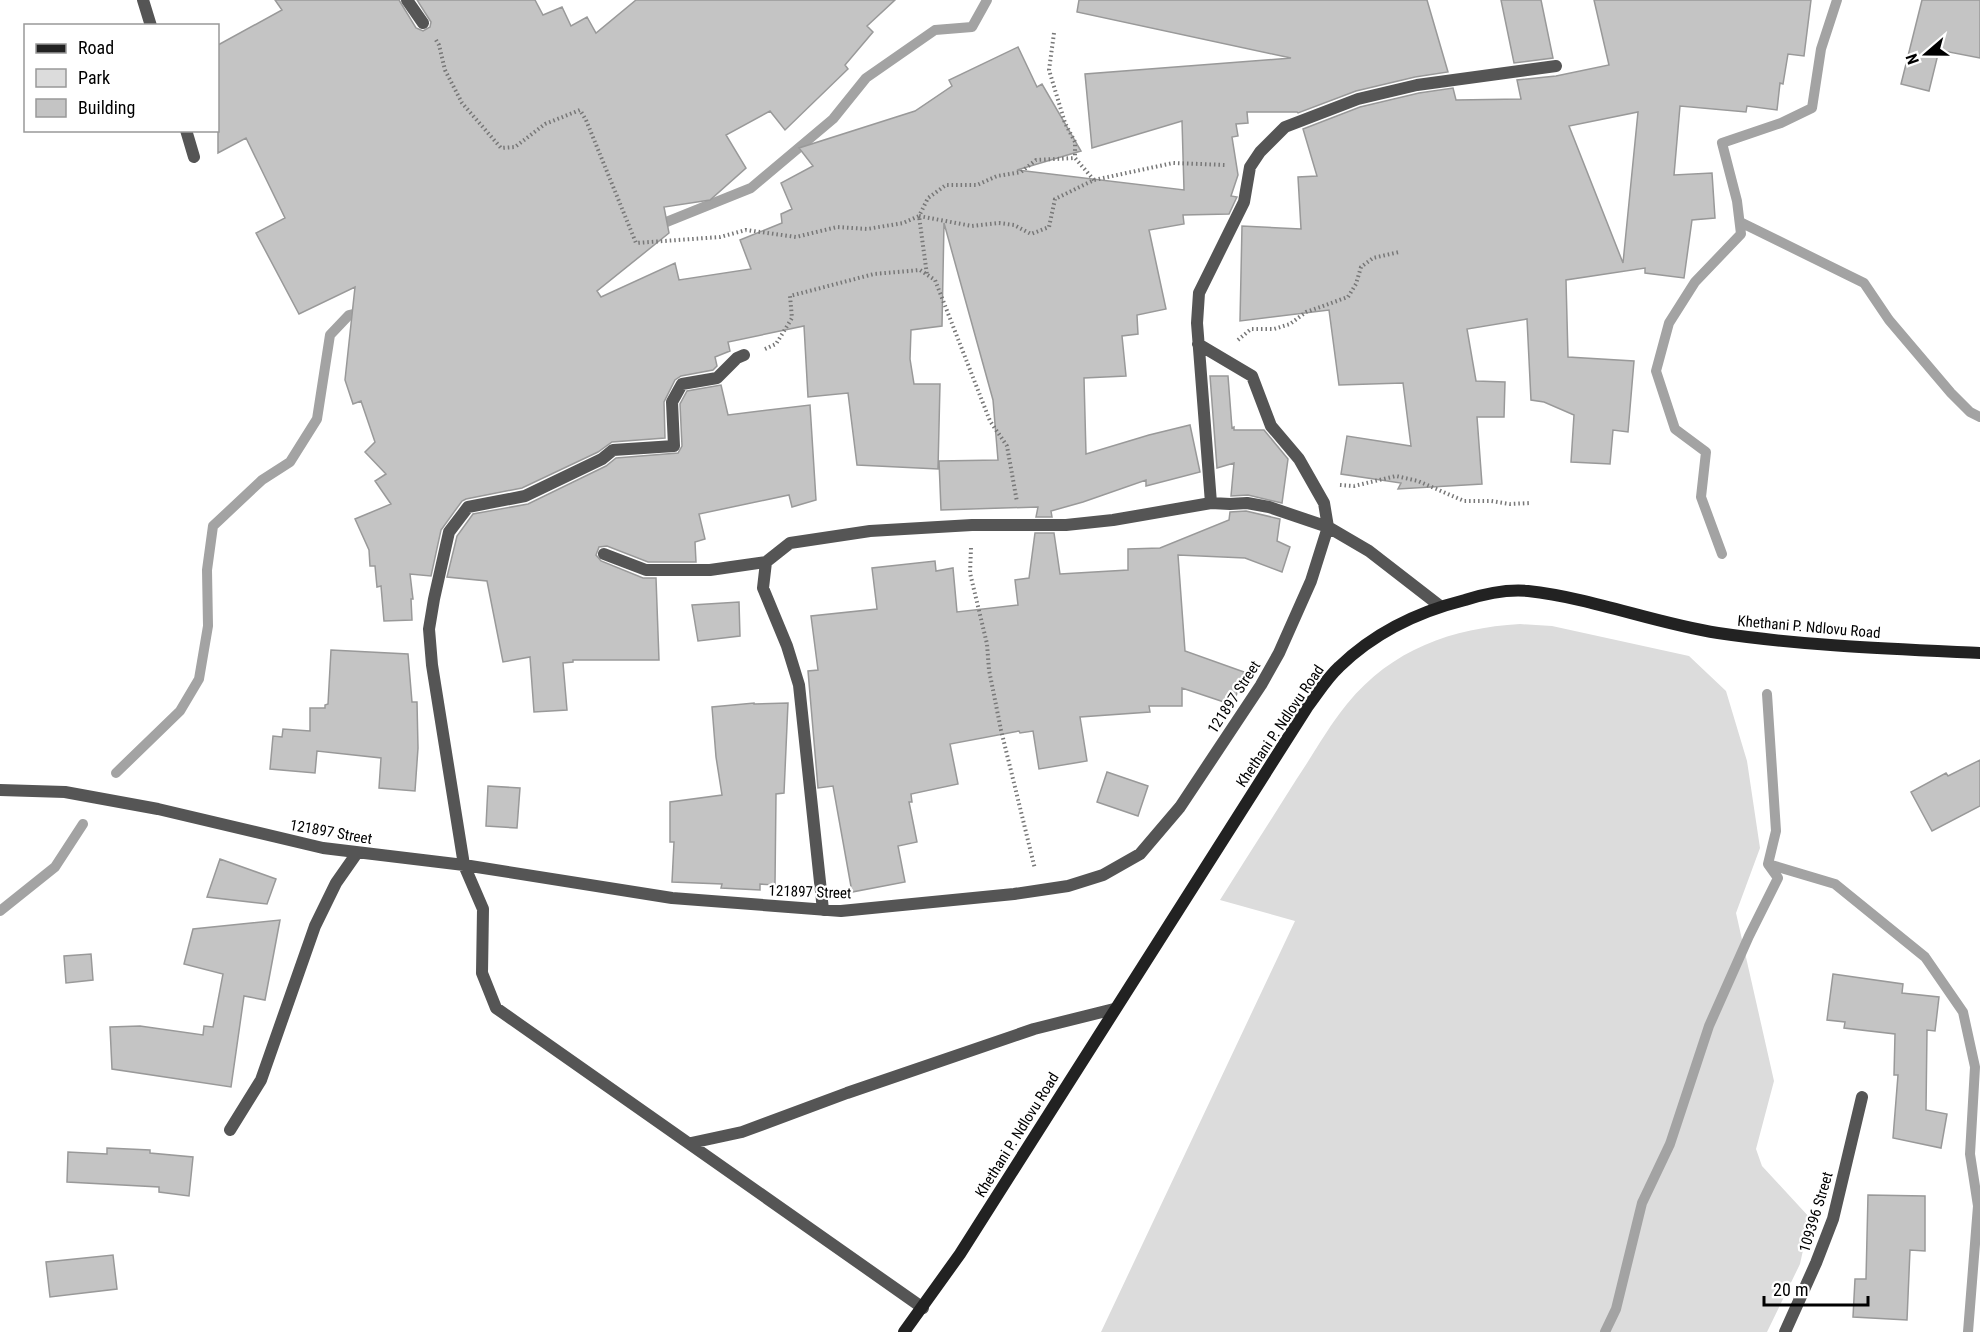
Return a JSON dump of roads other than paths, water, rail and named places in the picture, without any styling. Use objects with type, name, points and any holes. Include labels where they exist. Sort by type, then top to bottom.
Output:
[{"type":"street","points":[[143,0],[150,24]]},
{"type":"street","points":[[407,0],[423,23]]},
{"type":"street","points":[[1211,503],[1198,344],[1199,292],[1244,202],[1250,167],[1260,152],[1286,127],[1358,99],[1417,85],[1556,66]]},
{"type":"street","points":[[187,132],[194,157]]},
{"type":"street","points":[[1198,344],[1252,376],[1271,426],[1299,459],[1324,503],[1328,527]]},
{"type":"street","points":[[744,355],[737,358],[717,378],[682,384],[672,402],[674,446],[613,450],[602,459],[525,496],[468,507],[449,532],[429,628],[432,664],[464,865],[483,909],[482,973],[496,1008],[923,1308]]},
{"type":"street","points":[[604,554],[646,570],[710,570],[766,562],[790,543],[870,531],[972,525],[1066,525],[1113,520],[1211,503],[1247,502],[1328,527],[1369,551],[1440,606]]},
{"type":"street","name":"121897 Street","points":[[0,790],[65,792],[158,809],[323,848],[464,865],[672,898],[841,911],[1068,886],[1103,875],[1140,854],[1180,807],[1261,685],[1279,653],[1311,580],[1328,527]]},
{"type":"street","points":[[766,562],[763,588],[788,646],[799,685],[823,910]]},
{"type":"street","name":"Khethani P. Ndlovu Road","points":[[904,1332],[966,1244],[1308,706],[1337,668],[1369,641],[1407,618],[1440,606],[1485,594],[1525,591],[1562,597],[1714,632],[1791,643],[1980,653]]},
{"type":"street","points":[[230,1130],[261,1080],[315,926],[336,883],[357,853]]},
{"type":"street","points":[[691,1143],[742,1131],[1034,1029],[1114,1009]]},
{"type":"street","name":"109396 Street","points":[[1785,1332],[1833,1219],[1862,1097]]},
{"type":"waterway","points":[[654,227],[751,188],[833,119],[866,78],[935,30],[972,27],[987,0]]},
{"type":"waterway","points":[[1722,554],[1701,497],[1706,452],[1675,429],[1656,371],[1669,323],[1695,282],[1741,234],[1737,201],[1722,143],[1781,123],[1812,108],[1821,49],[1837,0]]},
{"type":"waterway","points":[[1740,222],[1864,283],[1889,320],[1951,393],[1970,412],[1980,417]]},
{"type":"waterway","points":[[116,773],[180,711],[199,679],[208,626],[207,570],[213,526],[262,480],[290,462],[317,419],[330,335],[349,315],[366,311]]},
{"type":"waterway","points":[[1767,694],[1776,831],[1768,864],[1835,884],[1925,957],[1963,1012],[1975,1067],[1970,1154],[1978,1206],[1968,1332]]},
{"type":"waterway","points":[[0,911],[55,867],[83,824]]},
{"type":"waterway","points":[[1605,1332],[1616,1309],[1642,1203],[1670,1144],[1709,1026],[1778,878],[1768,864]]}]
